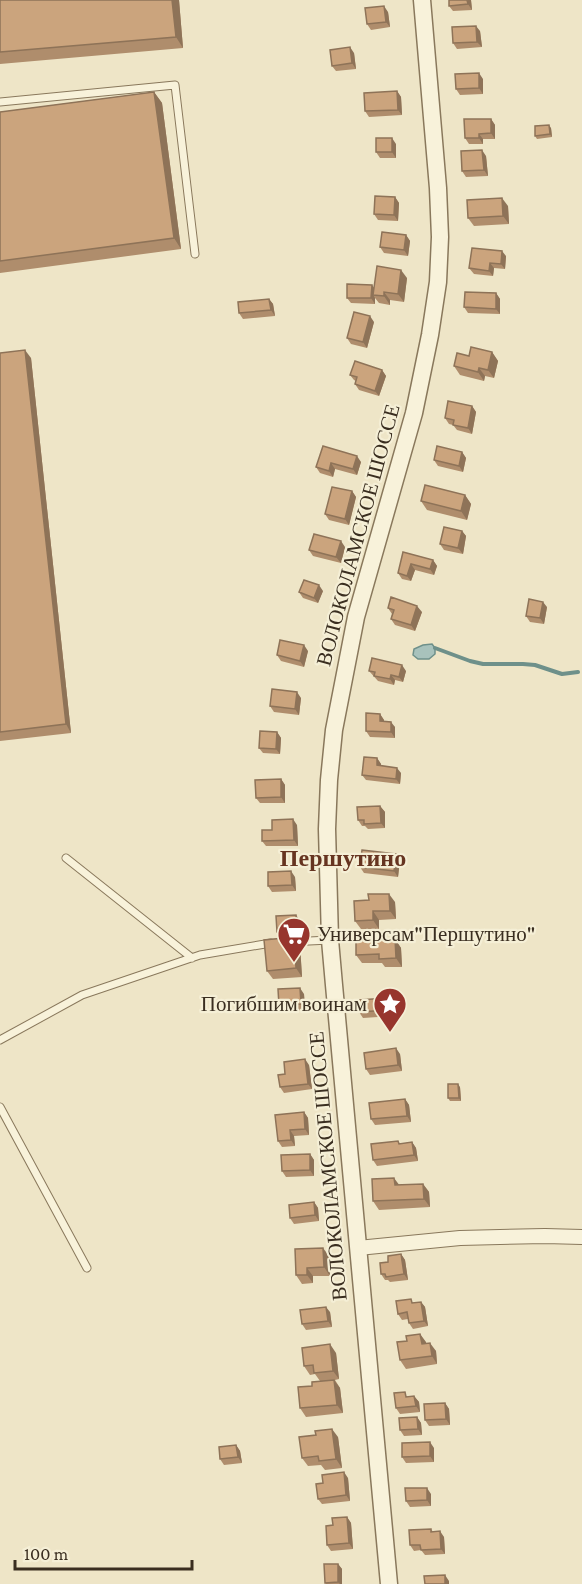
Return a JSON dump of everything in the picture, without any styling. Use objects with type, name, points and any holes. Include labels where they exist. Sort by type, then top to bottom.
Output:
[{"type":"street","name":"ВОЛОКОЛАМСКОЕ ШОССЕ","points":[[389,1584],[330,940],[327,829],[334,730],[356,617],[414,413],[438,282],[440,237],[438,198],[422,0]]},
{"type":"street","points":[[358,1248],[460,1238],[582,1237]]},
{"type":"lane","points":[[0,102],[175,85],[195,254]]},
{"type":"lane","points":[[66,858],[192,958]]},
{"type":"lane","points":[[0,1040],[82,995],[200,955],[265,944],[330,940]]},
{"type":"lane","points":[[0,1107],[87,1268]]},
{"type":"water","points":[[432,644],[435,654],[429,659],[418,659],[413,655],[414,649]]},
{"type":"building","points":[[0,0],[172,0],[176,37],[0,52]]},
{"type":"building","points":[[449,0],[467,0],[468,4],[449,6]]},
{"type":"building","points":[[384,6],[386,22],[367,24],[365,8]]},
{"type":"building","points":[[476,26],[477,42],[453,43],[452,27]]},
{"type":"building","points":[[350,47],[352,63],[332,66],[330,50]]},
{"type":"building","points":[[479,73],[479,88],[456,89],[455,74]]},
{"type":"building","points":[[397,91],[398,110],[365,111],[364,93]]},
{"type":"building","points":[[154,92],[174,238],[0,261],[0,112]]},
{"type":"building","points":[[464,119],[491,119],[491,133],[479,134],[479,138],[465,138]]},
{"type":"building","points":[[549,125],[550,134],[535,136],[535,126]]},
{"type":"building","points":[[376,138],[392,138],[392,152],[376,152]]},
{"type":"building","points":[[482,150],[484,170],[462,171],[461,151]]},
{"type":"building","points":[[375,196],[395,197],[394,215],[374,214]]},
{"type":"building","points":[[502,198],[503,216],[468,218],[467,200]]},
{"type":"building","points":[[382,232],[406,235],[404,250],[380,247]]},
{"type":"building","points":[[472,248],[502,251],[501,264],[490,263],[489,271],[469,268]]},
{"type":"building","points":[[377,266],[401,270],[398,294],[384,292],[384,296],[373,295]]},
{"type":"building","points":[[347,284],[372,285],[371,298],[347,298]]},
{"type":"building","points":[[465,292],[496,293],[496,309],[464,307]]},
{"type":"building","points":[[269,299],[271,310],[239,313],[238,302]]},
{"type":"building","points":[[354,312],[370,316],[363,342],[347,338]]},
{"type":"building","points":[[471,347],[492,352],[488,370],[479,368],[478,372],[454,366],[457,353],[469,356]]},
{"type":"building","points":[[25,350],[66,724],[0,732],[0,353]]},
{"type":"building","points":[[355,361],[382,370],[375,391],[355,384],[357,377],[350,375]]},
{"type":"building","points":[[448,401],[472,406],[468,428],[453,425],[454,420],[445,418]]},
{"type":"building","points":[[323,446],[357,456],[353,469],[331,463],[329,471],[316,467]]},
{"type":"building","points":[[437,446],[462,452],[459,466],[434,460]]},
{"type":"building","points":[[425,485],[465,495],[461,511],[421,501]]},
{"type":"building","points":[[332,487],[352,491],[345,519],[325,514]]},
{"type":"building","points":[[444,527],[462,531],[458,548],[440,544]]},
{"type":"building","points":[[314,534],[341,541],[336,557],[309,550]]},
{"type":"building","points":[[403,552],[433,560],[430,569],[411,564],[407,576],[398,573]]},
{"type":"building","points":[[304,580],[319,585],[314,598],[299,592]]},
{"type":"building","points":[[391,597],[417,606],[411,625],[391,619],[394,610],[388,608]]},
{"type":"building","points":[[529,599],[543,602],[540,618],[526,616]]},
{"type":"building","points":[[280,640],[304,645],[300,661],[277,655]]},
{"type":"building","points":[[372,658],[402,665],[399,677],[391,675],[390,679],[374,676],[375,672],[369,671]]},
{"type":"building","points":[[272,689],[297,692],[295,709],[270,706]]},
{"type":"building","points":[[366,713],[380,714],[380,721],[391,722],[391,732],[366,731]]},
{"type":"building","points":[[260,731],[277,732],[276,749],[259,748]]},
{"type":"building","points":[[364,757],[377,758],[377,765],[397,768],[396,779],[362,775]]},
{"type":"building","points":[[281,779],[281,797],[256,798],[255,780]]},
{"type":"building","points":[[380,806],[381,823],[364,824],[364,820],[358,820],[357,807]]},
{"type":"building","points":[[293,819],[294,840],[262,841],[262,830],[272,830],[272,820]]},
{"type":"building","points":[[362,850],[396,854],[394,871],[360,867]]},
{"type":"building","points":[[291,871],[292,885],[268,886],[268,872]]},
{"type":"building","points":[[368,894],[389,894],[390,911],[373,911],[373,920],[355,921],[354,901],[369,900]]},
{"type":"building","points":[[296,915],[297,930],[277,932],[276,916]]},
{"type":"building","points":[[294,937],[296,968],[267,971],[264,940]]},
{"type":"building","points":[[395,939],[396,958],[379,959],[379,954],[356,955],[356,941]]},
{"type":"building","points":[[300,988],[301,1004],[279,1006],[278,989]]},
{"type":"building","points":[[388,998],[389,1010],[359,1012],[358,1000]]},
{"type":"building","points":[[396,1048],[398,1065],[366,1069],[364,1053]]},
{"type":"building","points":[[305,1059],[308,1084],[280,1087],[278,1075],[285,1074],[284,1062]]},
{"type":"building","points":[[448,1084],[458,1084],[459,1098],[448,1098]]},
{"type":"building","points":[[405,1099],[407,1116],[371,1119],[369,1103]]},
{"type":"building","points":[[304,1112],[305,1129],[290,1130],[291,1140],[278,1141],[275,1115]]},
{"type":"building","points":[[398,1141],[399,1144],[412,1142],[414,1155],[373,1160],[371,1144]]},
{"type":"building","points":[[310,1154],[310,1170],[282,1171],[281,1155]]},
{"type":"building","points":[[394,1178],[395,1185],[423,1184],[424,1199],[373,1201],[372,1179]]},
{"type":"building","points":[[314,1202],[315,1215],[290,1218],[289,1205]]},
{"type":"building","points":[[323,1248],[324,1267],[307,1268],[307,1275],[296,1275],[295,1249]]},
{"type":"building","points":[[401,1254],[404,1274],[386,1277],[385,1274],[381,1274],[380,1263],[388,1262],[388,1256]]},
{"type":"building","points":[[411,1299],[412,1303],[421,1302],[424,1321],[409,1323],[407,1312],[398,1314],[396,1301]]},
{"type":"building","points":[[326,1307],[328,1321],[302,1324],[300,1310]]},
{"type":"building","points":[[420,1334],[422,1344],[430,1343],[432,1356],[400,1360],[397,1342],[407,1341],[406,1336]]},
{"type":"building","points":[[330,1344],[333,1371],[314,1373],[313,1365],[304,1366],[302,1348]]},
{"type":"building","points":[[334,1380],[337,1405],[300,1408],[298,1387],[312,1386],[312,1382]]},
{"type":"building","points":[[405,1392],[406,1397],[414,1396],[416,1406],[396,1408],[394,1393]]},
{"type":"building","points":[[445,1403],[446,1419],[425,1420],[424,1404]]},
{"type":"building","points":[[417,1417],[418,1429],[400,1430],[399,1418]]},
{"type":"building","points":[[332,1429],[336,1459],[319,1461],[318,1456],[302,1458],[299,1437],[316,1435],[315,1431]]},
{"type":"building","points":[[430,1442],[430,1456],[402,1457],[402,1443]]},
{"type":"building","points":[[236,1445],[238,1457],[220,1459],[219,1447]]},
{"type":"building","points":[[344,1472],[346,1495],[318,1499],[316,1484],[323,1483],[322,1475]]},
{"type":"building","points":[[405,1488],[427,1488],[427,1500],[406,1501]]},
{"type":"building","points":[[347,1517],[349,1543],[327,1545],[326,1526],[333,1525],[332,1518]]},
{"type":"building","points":[[431,1529],[431,1532],[440,1531],[441,1549],[421,1550],[420,1545],[410,1545],[409,1530]]},
{"type":"building","points":[[324,1564],[338,1564],[338,1582],[325,1583]]},
{"type":"building","points":[[445,1575],[445,1584],[425,1584],[424,1576]]},
{"type":"waterway","points":[[435,648],[483,664],[535,665],[562,674],[578,672]]},
{"type":"place","name":"Универсам\"Першутино\"","points":[[294,963]]},
{"type":"place","name":"Погибшим воинам","points":[[390,1033]]},
{"type":"district","name":"Першутино","points":[[343,857]]}]
